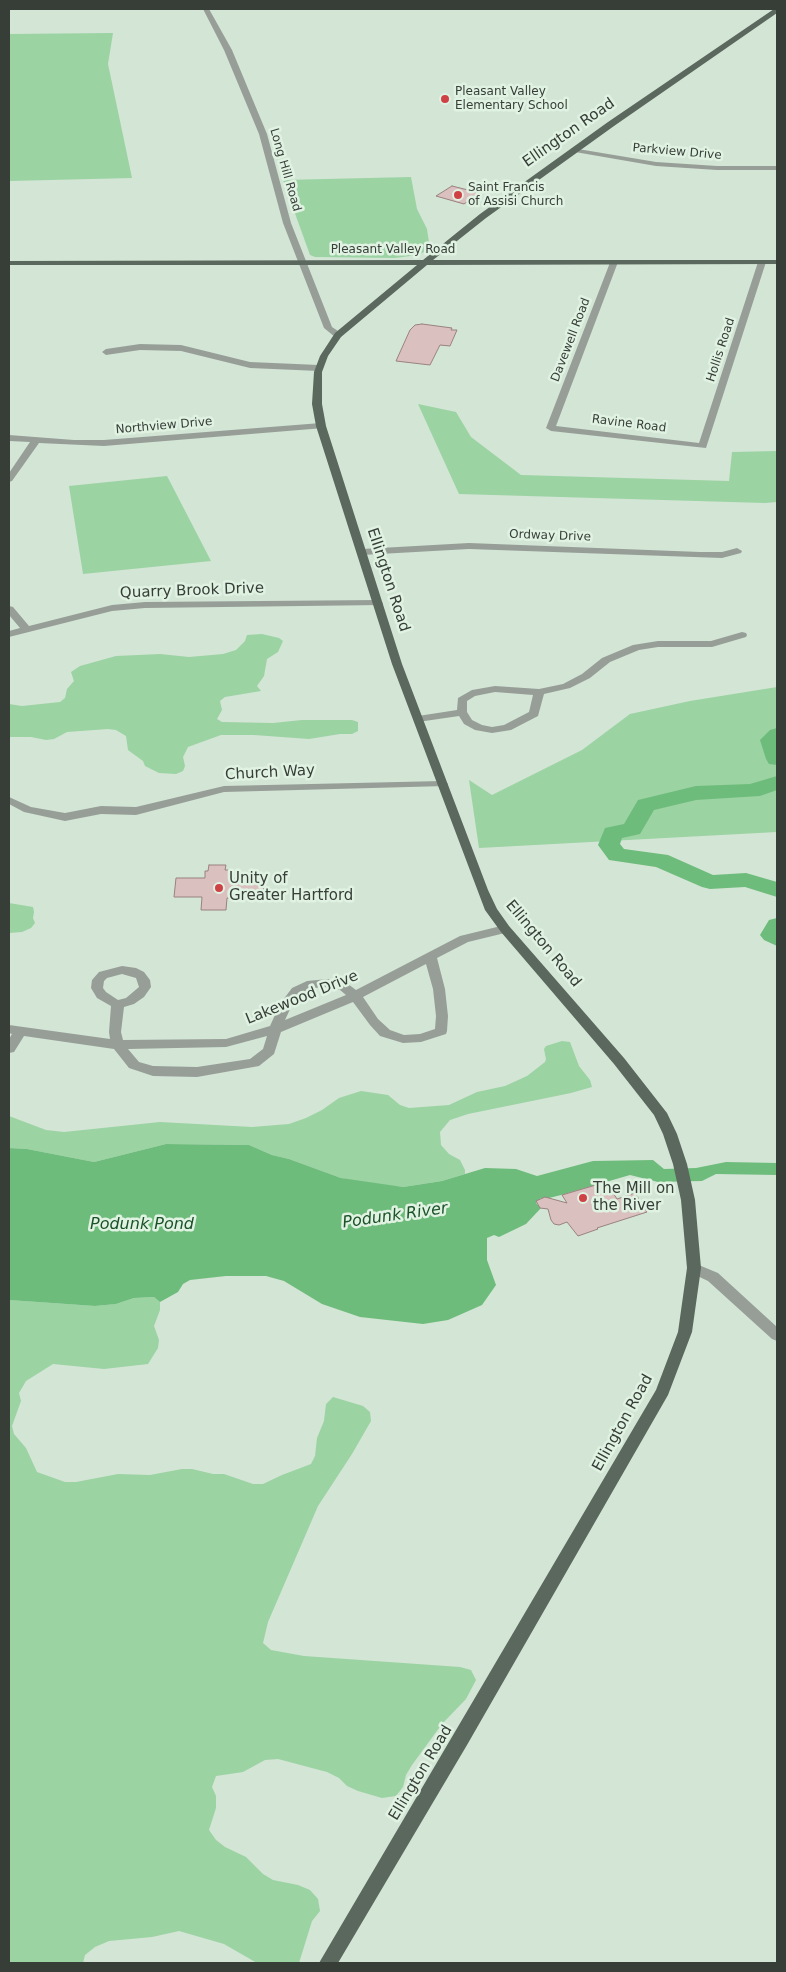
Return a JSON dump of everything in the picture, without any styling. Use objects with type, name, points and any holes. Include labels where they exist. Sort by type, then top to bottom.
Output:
[{"type":"main road","name":"Ellington Road","points":[[328,1963],[466,1732],[663,1391],[685,1332],[694,1268],[685,1187],[670,1134],[649,1097],[505,929],[491,910],[482,890],[397,664],[321,426],[316,383],[319,368],[324,356],[338,335],[425,262],[507,198],[777,10]]},
{"type":"main road","name":"Pleasant Valley Road","points":[[9,264],[777,262]]},
{"type":"street","name":"Long Hill Road","points":[[206,9],[228,50],[263,134],[285,217],[328,328],[338,335]]},
{"type":"street","name":"Parkview Drive","points":[[575,150],[656,164],[717,168],[777,168]]},
{"type":"street","name":"Davewell Road","points":[[551,428],[614,262]]},
{"type":"street","name":"Hollis Road","points":[[703,446],[762,262]]},
{"type":"street","points":[[106,352],[136,347],[181,348],[250,365],[319,368]]},
{"type":"street","name":"Northview Drive","points":[[9,438],[36,441],[104,443],[321,426]]},
{"type":"street","name":"Ravine Road","points":[[551,428],[703,446]]},
{"type":"street","points":[[9,479],[36,441]]},
{"type":"street","name":"Ordway Drive","points":[[362,552],[469,546],[700,555],[722,555],[736,551]]},
{"type":"street","name":"Quarry Brook Drive","points":[[9,634],[112,608],[145,605],[378,603]]},
{"type":"street","points":[[9,609],[26,629]]},
{"type":"street","points":[[539,692],[534,714],[507,728],[492,730],[479,728],[468,722],[462,712],[462,700],[472,693],[495,689],[539,692],[566,686],[586,676],[606,660],[637,647],[658,644],[712,644],[742,635]]},
{"type":"street","points":[[418,719],[462,712]]},
{"type":"street","name":"Church Way","points":[[9,800],[28,810],[51,816],[75,817],[101,810],[136,811],[224,789],[248,786],[442,784]]},
{"type":"street","name":"Lakewood Drive","points":[[15,1030],[118,1044],[226,1044],[275,1029],[355,996],[464,939],[505,929]]},
{"type":"street","points":[[118,1004],[114,1032],[118,1044],[134,1065],[153,1071],[197,1072],[254,1063],[269,1051],[275,1029],[286,1004],[296,992],[311,984],[328,983],[344,988],[355,996],[374,1022],[385,1033],[403,1039],[421,1038],[440,1031],[442,1016],[439,990],[430,957]]},
{"type":"street","points":[[9,1049],[15,1030]]},
{"type":"street","points":[[694,1268],[713,1277],[777,1335]]},
{"type":"shaded area","points":[[324,9],[649,9],[649,10]]},
{"type":"shaded area","points":[[113,33],[108,64],[132,178],[9,181],[9,34]]},
{"type":"shaded area","points":[[411,177],[417,209],[427,229],[430,249],[418,255],[395,258],[315,257],[310,255],[283,180]]},
{"type":"shaded area","points":[[418,404],[456,412],[471,437],[521,475],[729,481],[732,452],[777,451],[777,502],[459,494]]},
{"type":"shaded area","points":[[167,476],[211,561],[83,574],[69,486]]},
{"type":"shaded area","points":[[262,634],[279,638],[283,641],[278,652],[267,659],[264,676],[257,686],[261,691],[225,697],[220,701],[222,710],[217,719],[222,722],[273,723],[302,720],[352,720],[358,722],[358,731],[352,734],[309,739],[221,735],[188,747],[183,757],[185,766],[183,771],[176,774],[159,773],[145,766],[143,761],[128,750],[126,736],[116,730],[67,732],[54,739],[46,740],[31,737],[9,737],[9,704],[22,706],[60,702],[65,698],[67,689],[74,681],[71,672],[80,666],[116,656],[160,654],[189,657],[223,654],[236,650],[245,641],[247,635]]},
{"type":"shaded area","points":[[777,687],[777,832],[479,848],[469,780],[492,795],[582,750],[630,714],[690,701]]},
{"type":"shaded area","points":[[9,903],[33,907],[35,923],[31,928],[22,932],[9,933]]},
{"type":"shaded area","points":[[562,1041],[570,1042],[579,1066],[590,1080],[592,1087],[468,1114],[450,1120],[440,1132],[441,1145],[449,1154],[460,1160],[465,1174],[442,1181],[403,1187],[368,1184],[341,1178],[289,1159],[272,1155],[249,1145],[166,1144],[94,1162],[27,1149],[9,1148],[9,1116],[46,1130],[64,1132],[160,1122],[252,1127],[289,1124],[322,1110],[339,1098],[361,1091],[388,1095],[400,1105],[409,1108],[449,1105],[477,1092],[505,1086],[527,1076],[545,1062],[544,1049],[546,1046]]},
{"type":"shaded area","points":[[154,1297],[160,1302],[160,1310],[154,1326],[159,1340],[158,1348],[148,1364],[104,1369],[53,1364],[26,1381],[19,1393],[21,1401],[12,1426],[14,1434],[26,1448],[37,1472],[65,1482],[76,1482],[118,1474],[150,1475],[192,1469],[213,1474],[224,1474],[253,1484],[263,1484],[311,1464],[315,1456],[317,1438],[324,1421],[326,1404],[333,1397],[363,1406],[370,1412],[371,1421],[318,1506],[268,1622],[263,1643],[271,1650],[304,1656],[460,1667],[471,1670],[476,1680],[466,1699],[442,1724],[412,1765],[406,1775],[403,1787],[396,1796],[382,1798],[358,1791],[327,1772],[278,1759],[265,1760],[243,1772],[216,1776],[212,1787],[216,1796],[216,1808],[209,1830],[216,1840],[225,1847],[246,1857],[263,1874],[273,1880],[298,1885],[310,1890],[318,1899],[320,1911],[312,1921],[299,1963],[257,1963],[224,1944],[179,1931],[152,1937],[109,1941],[95,1947],[85,1955],[83,1963],[9,1963],[9,1300],[95,1306],[116,1304],[134,1298]]},
{"type":"water","name":"Podunk Pond","points":[[166,1144],[249,1145],[272,1155],[289,1159],[341,1178],[403,1187],[442,1181],[485,1168],[516,1169],[537,1176],[593,1161],[653,1160],[664,1169],[696,1168],[726,1162],[777,1163],[777,1175],[716,1174],[702,1181],[658,1182],[630,1175],[561,1195],[541,1198],[536,1203],[541,1208],[526,1224],[499,1237],[494,1235],[487,1238],[487,1260],[496,1285],[482,1305],[448,1320],[423,1324],[360,1317],[322,1304],[284,1281],[266,1276],[226,1276],[190,1280],[183,1284],[178,1292],[160,1302],[154,1297],[134,1298],[116,1304],[95,1306],[9,1300],[9,1148],[27,1149],[94,1162]]},
{"type":"building","name":"Saint Francis of Assisi Church","points":[[452,186],[480,193],[464,204],[436,196]]},
{"type":"building","points":[[422,324],[457,330],[450,346],[440,345],[430,365],[396,361],[410,330],[415,325]]},
{"type":"building","name":"Unity of Greater Hartford","points":[[209,865],[226,865],[225,870],[229,870],[229,879],[264,878],[263,897],[227,898],[226,910],[201,910],[202,897],[174,897],[176,878],[205,878],[205,871],[208,871]]},
{"type":"building","name":"The Mill on the River","points":[[606,1182],[617,1199],[635,1193],[647,1212],[578,1236],[567,1222],[559,1225],[554,1224],[548,1209],[540,1208],[536,1201],[545,1197],[567,1203],[562,1195]]},
{"type":"waterway","name":"Podunk River","points":[[777,734],[771,740],[777,759]]},
{"type":"waterway","name":"Podunk River","points":[[777,783],[752,791],[696,793],[646,805],[632,829],[613,833],[609,845],[617,855],[660,860],[710,882],[746,880],[777,890]]},
{"type":"waterway","name":"Podunk River","points":[[777,925],[772,935],[777,938]]},
{"type":"place","name":"Pleasant Valley Elementary School","points":[[445,99]]},
{"type":"place","name":"Saint Francis of Assisi Church","points":[[458,195]]},
{"type":"place","name":"Unity of Greater Hartford","points":[[219,888]]},
{"type":"place","name":"The Mill on the River","points":[[583,1198]]}]
